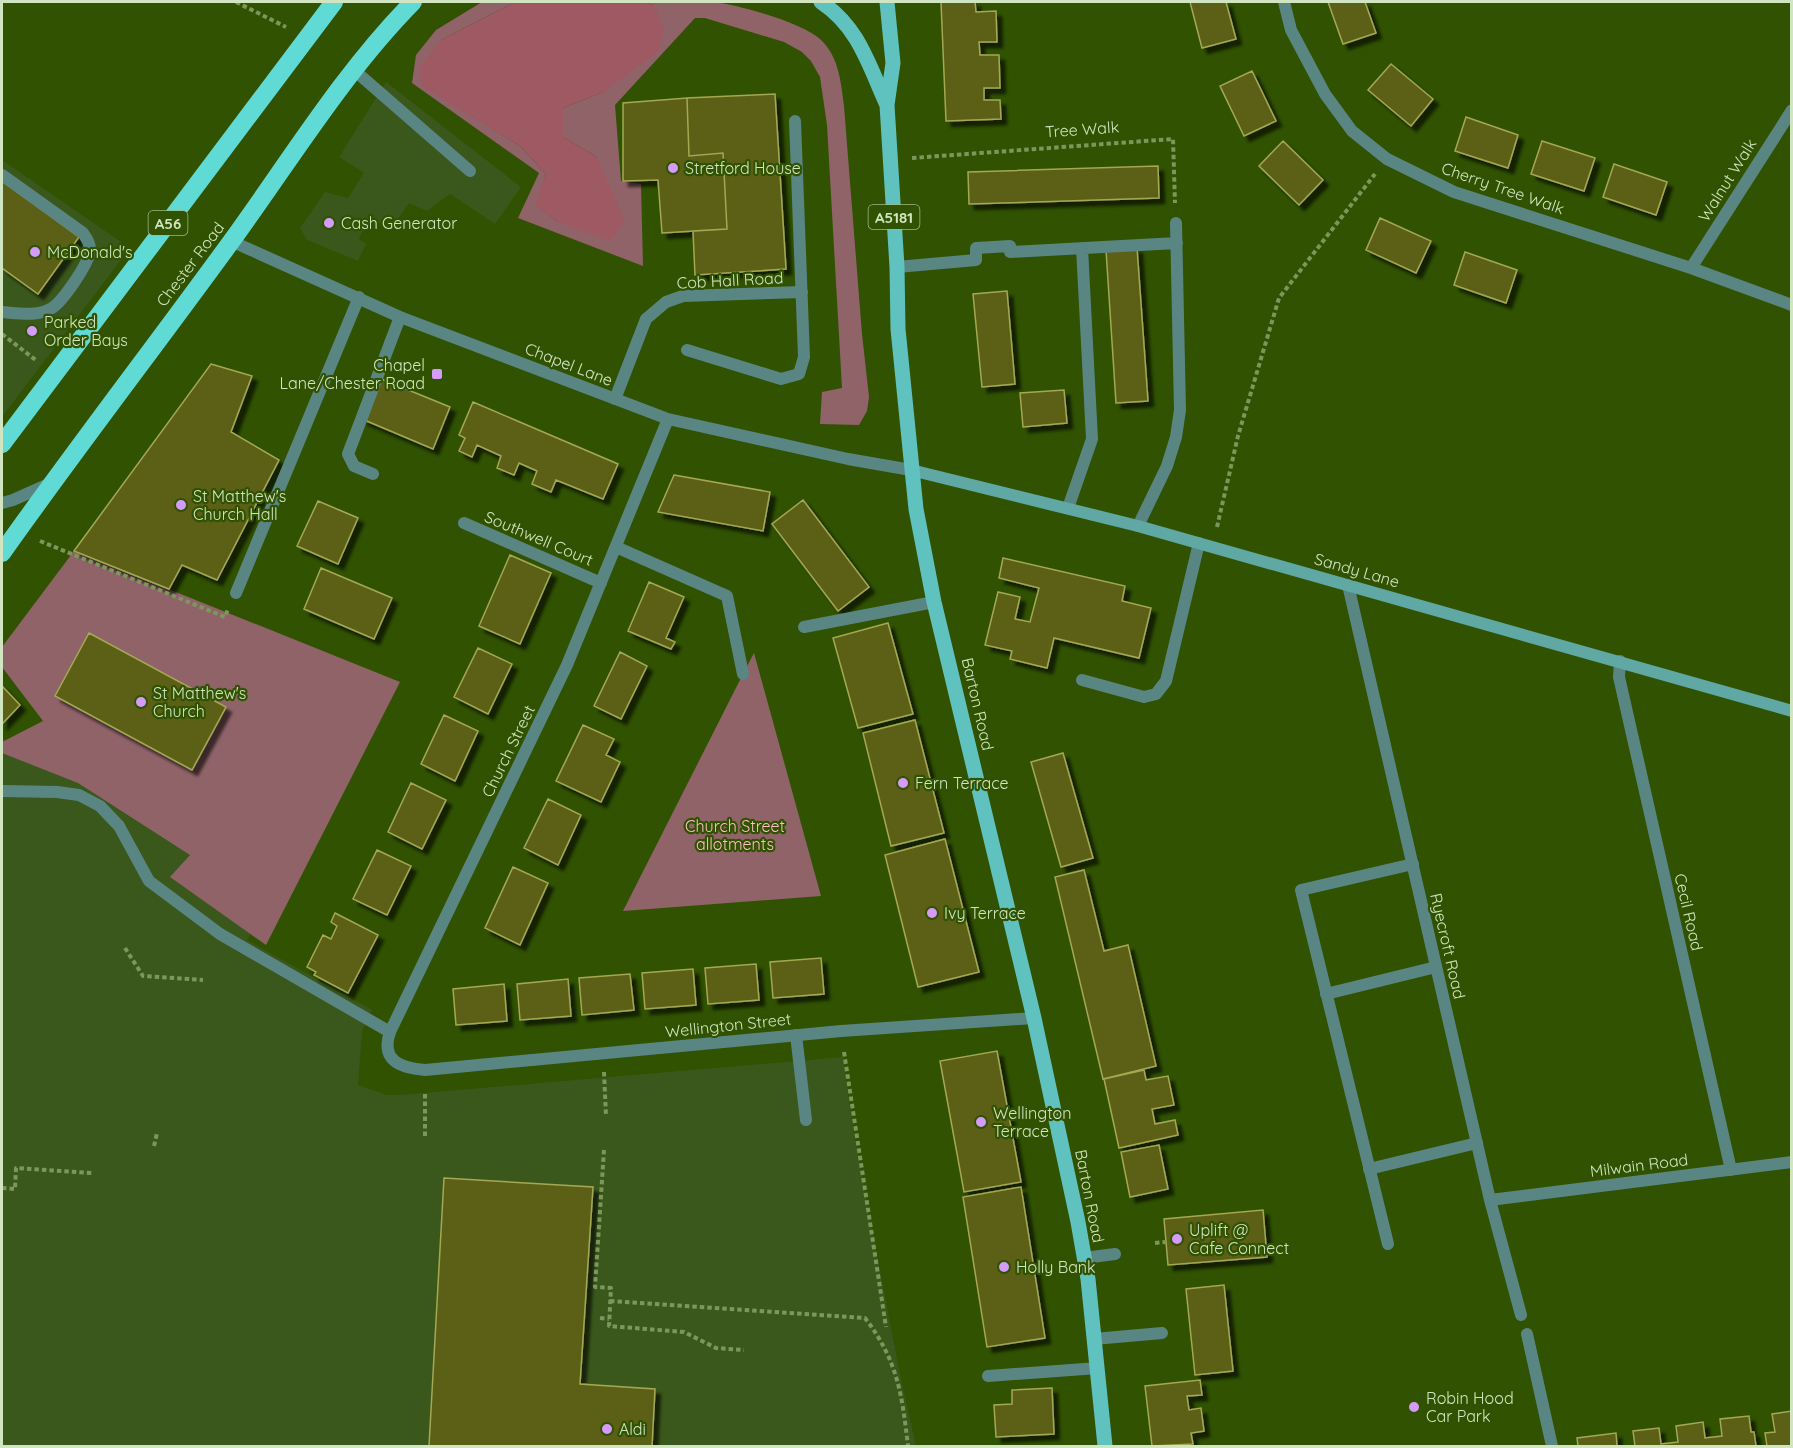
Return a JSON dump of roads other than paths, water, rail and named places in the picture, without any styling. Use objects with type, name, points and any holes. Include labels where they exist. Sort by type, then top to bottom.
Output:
[{"type":"highway","name":"A56","points":[[2,444],[333,2]]},
{"type":"highway","name":"Chester Road","points":[[2,553],[354,70],[383,32],[413,2]]},
{"type":"main road","name":"Barton Road","points":[[821,2],[847,25],[860,42],[887,105]]},
{"type":"main road","name":"Barton Road","points":[[887,2],[892,63],[887,105],[897,267],[898,329],[916,509],[934,602],[1034,1018],[1084,1258],[1105,1446]]},
{"type":"street","name":"Cherry Tree Walk","points":[[1284,2],[1291,30],[1325,94],[1352,131],[1387,159],[1454,192],[1691,268],[1791,305]]},
{"type":"street","points":[[354,70],[470,171]]},
{"type":"street","name":"Walnut Walk","points":[[1691,268],[1791,110]]},
{"type":"street","points":[[687,350],[781,379],[799,374],[804,357],[795,121]]},
{"type":"street","points":[[2,175],[83,233],[90,247],[86,263],[52,308],[32,313],[2,312]]},
{"type":"street","points":[[1138,526],[1167,466],[1176,437],[1180,410],[1176,223]]},
{"type":"street","name":"Chapel Lane","points":[[231,241],[400,317],[668,419],[848,459],[911,470]]},
{"type":"street","points":[[897,267],[976,260],[976,248],[1010,246],[1010,252],[1176,243]]},
{"type":"street","points":[[1068,508],[1092,439],[1082,248]]},
{"type":"street","name":"Cob Hall Road","points":[[615,399],[646,319],[666,302],[683,296],[802,292]]},
{"type":"street","points":[[236,592],[359,297]]},
{"type":"street","points":[[373,474],[354,466],[348,454],[400,317]]},
{"type":"street","name":"Church Street","points":[[390,1032],[567,665],[668,419]]},
{"type":"street","name":"Sandy Lane","points":[[911,470],[1212,546],[1791,711]]},
{"type":"street","points":[[2,503],[52,482]]},
{"type":"street","name":"Southwell Court","points":[[464,523],[601,582]]},
{"type":"street","points":[[1082,680],[1144,698],[1156,694],[1166,681],[1199,543]]},
{"type":"street","points":[[616,547],[727,596],[743,674]]},
{"type":"street","name":"Ryecroft Road","points":[[1348,585],[1490,1200],[1521,1315]]},
{"type":"street","points":[[804,627],[934,602]]},
{"type":"street","name":"Cecil Road","points":[[1620,661],[1619,677],[1731,1170]]},
{"type":"street","points":[[2,791],[57,792],[79,795],[100,806],[119,826],[149,881],[220,934],[390,1032]]},
{"type":"street","points":[[1388,1244],[1300,890],[1413,864]]},
{"type":"street","points":[[1326,994],[1436,968]]},
{"type":"street","name":"Wellington Street","points":[[390,1032],[387,1044],[394,1061],[402,1066],[425,1070],[841,1031],[1034,1018]]},
{"type":"street","points":[[796,1035],[806,1120]]},
{"type":"street","points":[[1370,1169],[1477,1143]]},
{"type":"street","name":"Milwain Road","points":[[1490,1200],[1791,1162]]},
{"type":"street","points":[[1084,1258],[1115,1254]]},
{"type":"street","points":[[1094,1339],[1162,1333]]},
{"type":"street","points":[[1527,1334],[1552,1446]]},
{"type":"street","points":[[988,1376],[1098,1368]]},
{"type":"place","name":"Stretford House","points":[[673,168]]},
{"type":"place","name":"Cash Generator","points":[[329,223]]},
{"type":"place","name":"McDonald's","points":[[35,252]]},
{"type":"place","name":"Parked Order Bays","points":[[32,331]]},
{"type":"place","name":"Chapel Lane/Chester Road","points":[[437,374]]},
{"type":"place","name":"St Matthew's Church Hall","points":[[181,505]]},
{"type":"place","name":"St Matthew's Church","points":[[141,702]]},
{"type":"place","name":"Fern Terrace","points":[[903,783]]},
{"type":"place","name":"Ivy Terrace","points":[[932,913]]},
{"type":"place","name":"Wellington Terrace","points":[[981,1122]]},
{"type":"place","name":"Uplift @ Cafe Connect","points":[[1177,1239]]},
{"type":"place","name":"Holly Bank","points":[[1004,1267]]},
{"type":"place","name":"Robin Hood Car Park","points":[[1414,1407]]},
{"type":"place","name":"Aldi","points":[[607,1429]]},
{"type":"park label","name":"Church Street allotments","points":[[735,835]]}]
